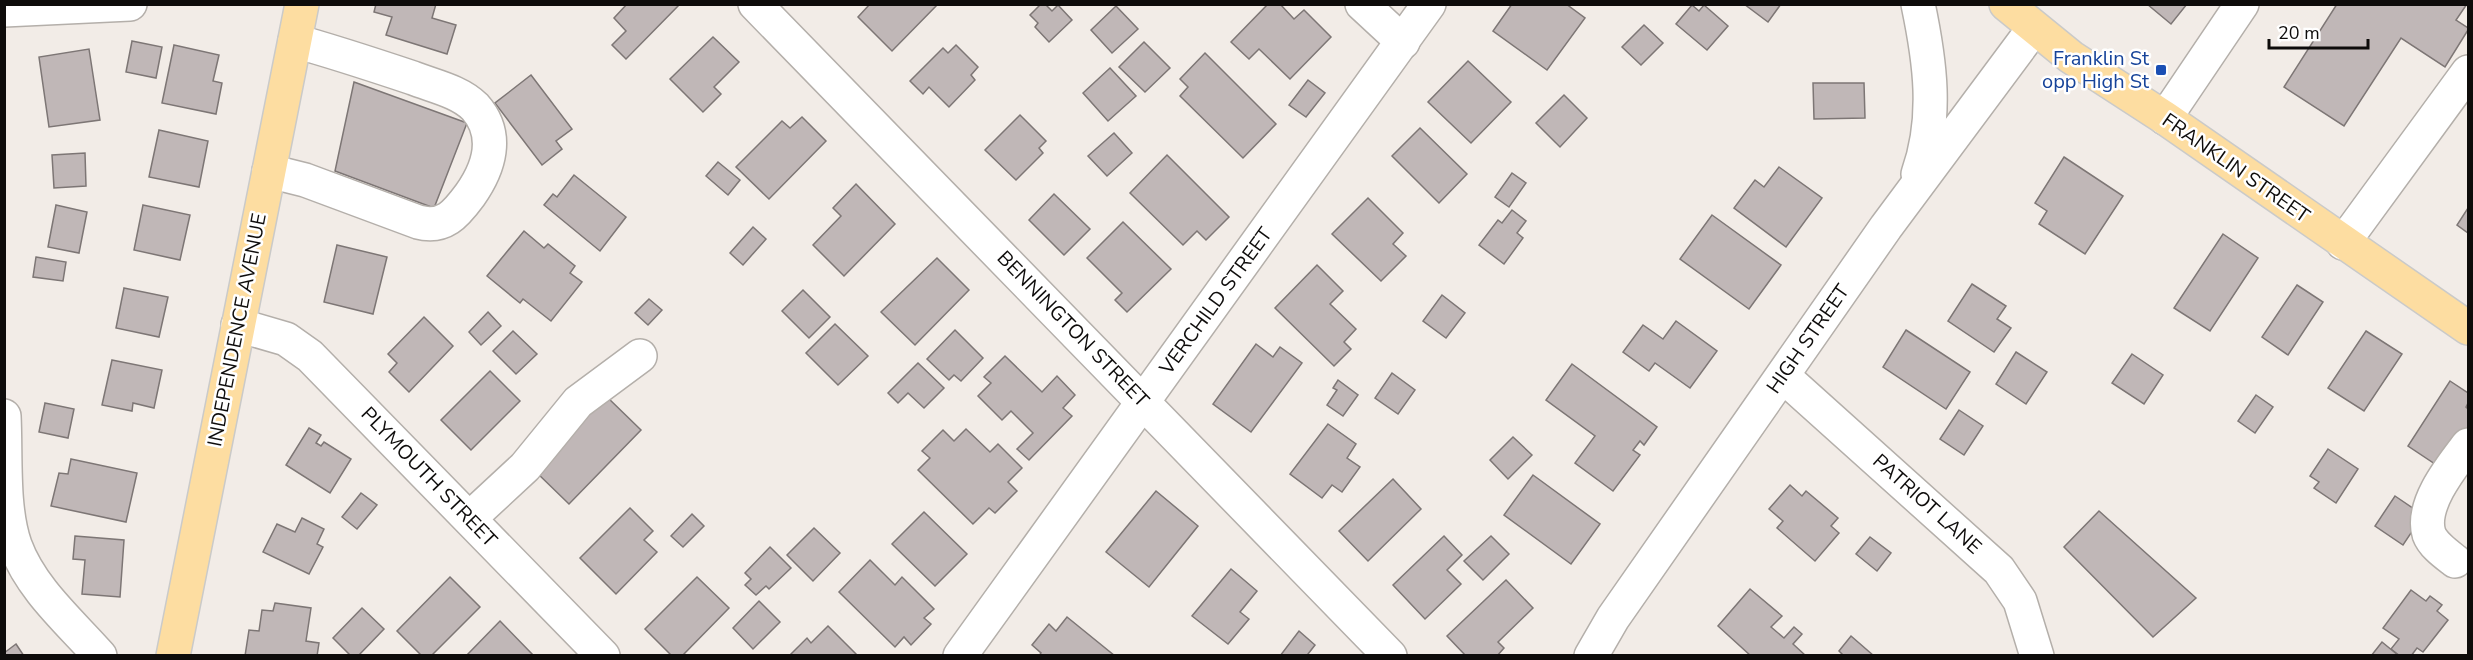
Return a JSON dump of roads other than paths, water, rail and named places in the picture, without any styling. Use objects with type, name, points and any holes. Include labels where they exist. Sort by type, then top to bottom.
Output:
[{"type":"main road","name":"INDEPENDENCE AVENUE","points":[[173,656],[302,4]]},
{"type":"main road","name":"FRANKLIN STREET","points":[[2006,4],[2078,62],[2165,118],[2469,328]]},
{"type":"street","points":[[4,10],[130,4]]},
{"type":"street","name":"BENNINGTON STREET","points":[[755,4],[1390,656]]},
{"type":"street","points":[[1362,4],[1403,42]]},
{"type":"street","name":"VERCHILD STREET","points":[[960,656],[1429,4]]},
{"type":"street","points":[[1910,194],[1927,142],[1930,116],[1927,51],[1918,4]]},
{"type":"street","points":[[2165,118],[2242,4]]},
{"type":"street","name":"HIGH STREET","points":[[1591,656],[1626,599],[1910,194],[2034,28]]},
{"type":"street","points":[[269,171],[305,180],[418,222],[435,224],[452,217],[458,210],[481,180],[489,158],[489,137],[481,116],[474,107],[457,94],[344,54],[295,41]]},
{"type":"street","points":[[2343,243],[2469,72]]},
{"type":"street","name":"PLYMOUTH STREET","points":[[238,325],[286,339],[310,356],[603,656]]},
{"type":"street","points":[[470,518],[525,466],[578,402],[640,356]]},
{"type":"street","name":"PATRIOT LANE","points":[[1783,376],[2000,570],[2020,601],[2037,656]]},
{"type":"street","points":[[4,416],[8,510],[15,545],[31,576],[100,656]]},
{"type":"street","points":[[2455,561],[2441,551],[2429,533],[2430,503],[2452,467],[2469,445]]},
{"type":"place","name":"Franklin St opp High St","points":[[2161,70]]}]
